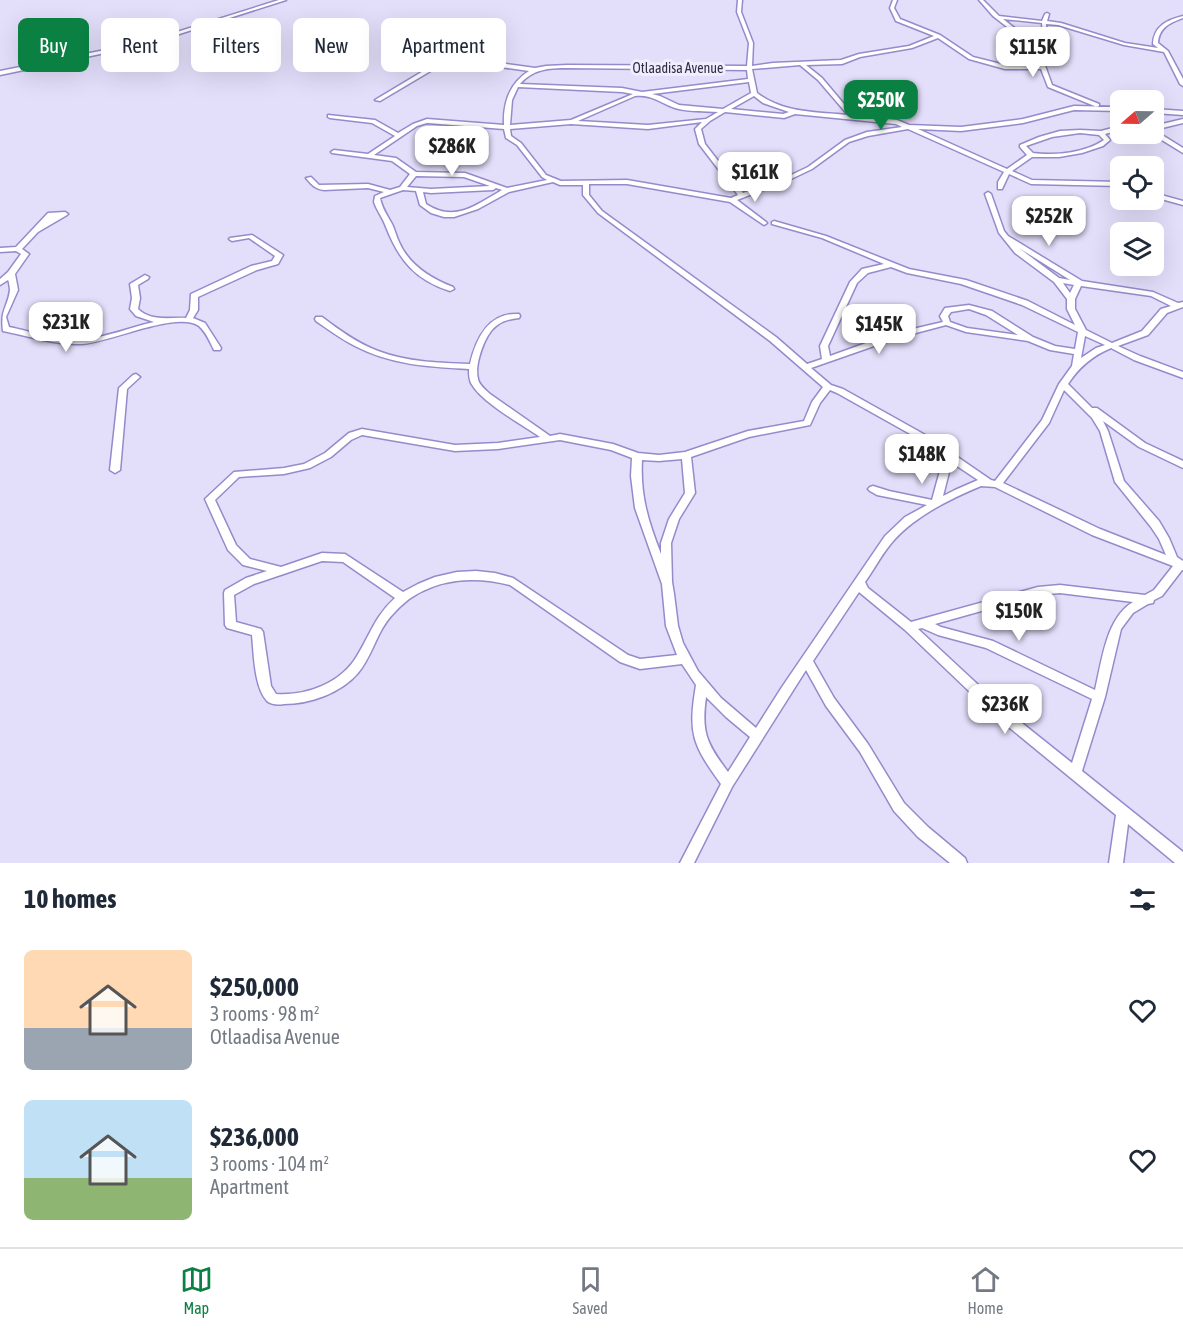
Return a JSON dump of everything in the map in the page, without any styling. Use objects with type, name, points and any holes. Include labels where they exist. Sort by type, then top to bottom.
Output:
[{"type":"street","points":[[0,73],[146,43],[284,0]]},
{"type":"street","points":[[740,0],[739,12],[752,43],[749,68],[754,94],[765,102],[794,112],[887,120],[910,127],[1018,178],[1044,184],[1110,184]]},
{"type":"street","points":[[895,0],[892,8],[898,20],[938,36],[974,59],[1005,67],[1041,68]]},
{"type":"street","points":[[981,0],[995,15],[1035,46],[1041,68],[1054,90],[1109,108]]},
{"type":"street","points":[[1035,46],[1045,38],[1044,23],[1047,14]]},
{"type":"street","points":[[1000,17],[1072,27],[1124,44],[1166,51]]},
{"type":"street","points":[[1155,44],[1155,34],[1162,26],[1183,17]]},
{"type":"street","name":"Otlaadisa Avenue","points":[[506,65],[535,70],[579,67],[749,68],[842,62],[859,56],[910,47],[938,36]]},
{"type":"street","points":[[1140,46],[1155,44],[1166,51],[1183,84]]},
{"type":"street","points":[[579,67],[581,57]]},
{"type":"street","points":[[802,63],[820,79],[851,116]]},
{"type":"street","points":[[535,70],[515,85],[507,104],[508,137],[519,144],[551,181]]},
{"type":"street","name":"Otlaadisa Avenue","points":[[378,100],[428,72]]},
{"type":"street","points":[[571,122],[640,93],[752,80]]},
{"type":"street","points":[[515,85],[583,86],[640,93],[658,97],[678,107],[730,109],[784,116],[794,112]]},
{"type":"street","points":[[371,154],[419,123],[427,121],[507,127],[571,122],[648,127],[705,120],[717,116],[754,94]]},
{"type":"street","points":[[732,200],[770,187],[810,168],[840,145],[856,137],[910,127],[962,129],[1023,120],[1058,110],[1109,108]]},
{"type":"street","points":[[717,116],[746,112]]},
{"type":"street","points":[[1164,112],[1183,113]]},
{"type":"street","points":[[330,116],[373,121],[399,136]]},
{"type":"street","points":[[698,129],[705,120]]},
{"type":"street","points":[[1164,127],[1183,121]]},
{"type":"street","points":[[684,124],[698,129]]},
{"type":"street","points":[[698,129],[702,144],[742,196]]},
{"type":"street","points":[[1101,133],[1107,140],[1094,147],[1046,157],[1031,154],[1022,146],[1051,133],[1072,131],[1101,133],[1110,131]]},
{"type":"street","points":[[1164,137],[1183,151]]},
{"type":"street","points":[[334,152],[371,154],[401,162],[414,174],[465,175],[503,189]]},
{"type":"street","points":[[1000,188],[1008,172],[1031,154]]},
{"type":"street","points":[[402,188],[414,174]]},
{"type":"street","points":[[309,178],[318,187],[368,186],[389,192]]},
{"type":"street","points":[[450,289],[431,281],[412,267],[384,222],[377,201],[378,195],[402,188],[419,191],[503,189],[551,181],[586,184],[591,181],[627,182],[732,200],[764,223]]},
{"type":"street","points":[[586,184],[586,195],[600,212],[691,280],[712,292],[828,387],[840,390],[877,410],[992,483],[1096,532],[1181,565]]},
{"type":"street","points":[[419,191],[421,201],[427,208],[439,215],[449,217],[462,213],[503,189]]},
{"type":"street","points":[[988,194],[1003,235],[1018,252],[1037,263],[1057,280],[1071,299]]},
{"type":"street","points":[[1164,197],[1183,202]]},
{"type":"street","points":[[793,220],[800,230]]},
{"type":"street","points":[[774,223],[834,241],[892,265],[995,292],[1025,303],[1111,346],[1183,375]]},
{"type":"street","points":[[18,249],[36,230]]},
{"type":"street","points":[[1003,235],[1047,260],[1079,282]]},
{"type":"street","points":[[189,319],[194,310],[194,296],[254,268],[275,262],[279,255],[250,236],[232,238]]},
{"type":"street","points":[[0,250],[18,249],[25,254],[0,283]]},
{"type":"street","points":[[1037,263],[1047,260]]},
{"type":"street","points":[[826,359],[824,346],[854,282],[865,271],[892,265]]},
{"type":"street","points":[[10,274],[14,290],[2,317],[3,329],[79,343],[102,341],[163,321],[189,319],[201,324],[217,348]]},
{"type":"street","points":[[145,277],[134,284],[136,298],[134,309],[139,314],[163,321]]},
{"type":"street","points":[[1057,280],[1153,294],[1180,305]]},
{"type":"street","points":[[1076,364],[1082,330],[1071,309],[1071,299],[1079,282]]},
{"type":"street","points":[[687,863],[728,783],[889,539],[909,520],[936,504],[972,486],[992,483],[1046,421],[1063,384],[1076,364],[1090,354],[1145,333],[1164,311],[1180,305]]},
{"type":"street","points":[[947,323],[944,316],[948,310],[977,308],[1030,339],[1053,348],[1077,352]]},
{"type":"street","points":[[516,315],[504,317],[490,326],[474,366],[477,386],[546,437]]},
{"type":"street","points":[[319,320],[348,342],[377,355],[425,365],[474,366]]},
{"type":"street","points":[[806,367],[894,336],[947,323],[966,330],[1030,339]]},
{"type":"street","points":[[1053,348],[1076,364]]},
{"type":"street","points":[[115,470],[123,388],[136,377]]},
{"type":"street","points":[[1063,384],[1087,405],[1142,445],[1183,465]]},
{"type":"street","points":[[280,572],[247,561],[232,547],[210,499],[237,474],[274,473],[302,467],[327,456],[353,434],[362,432],[455,448],[498,446],[546,437],[588,441],[637,456],[659,458],[686,455],[748,434],[807,423],[816,402],[828,387]]},
{"type":"street","points":[[1087,405],[1104,431],[1120,482],[1155,524],[1173,559],[1181,565]]},
{"type":"street","points":[[686,455],[690,493],[674,519],[666,543],[672,624],[684,659],[702,683],[725,712],[758,736]]},
{"type":"street","points":[[637,456],[635,472],[643,527],[668,586]]},
{"type":"street","points":[[936,504],[946,467],[953,459]]},
{"type":"street","points":[[873,489],[890,497],[916,497],[936,504]]},
{"type":"street","points":[[403,598],[345,558],[322,557],[250,581],[229,593],[231,625],[257,632],[265,688],[273,699],[288,700],[324,690],[353,671],[381,621],[403,598],[435,581],[458,574],[494,576],[513,582],[624,659],[640,664],[684,659]]},
{"type":"street","points":[[1075,773],[1099,697],[1116,628],[1129,610],[1158,593],[1181,565]]},
{"type":"street","points":[[860,582],[864,591],[909,627],[998,711],[1183,861]]},
{"type":"street","points":[[909,627],[1038,591],[1060,589],[1149,600]]},
{"type":"street","points":[[922,623],[938,631],[989,644],[1099,697]]},
{"type":"street","points":[[807,661],[899,807],[923,832],[960,863]]},
{"type":"street","points":[[702,683],[697,715],[702,748],[728,783]]},
{"type":"street","points":[[1116,863],[1123,811]]}]
